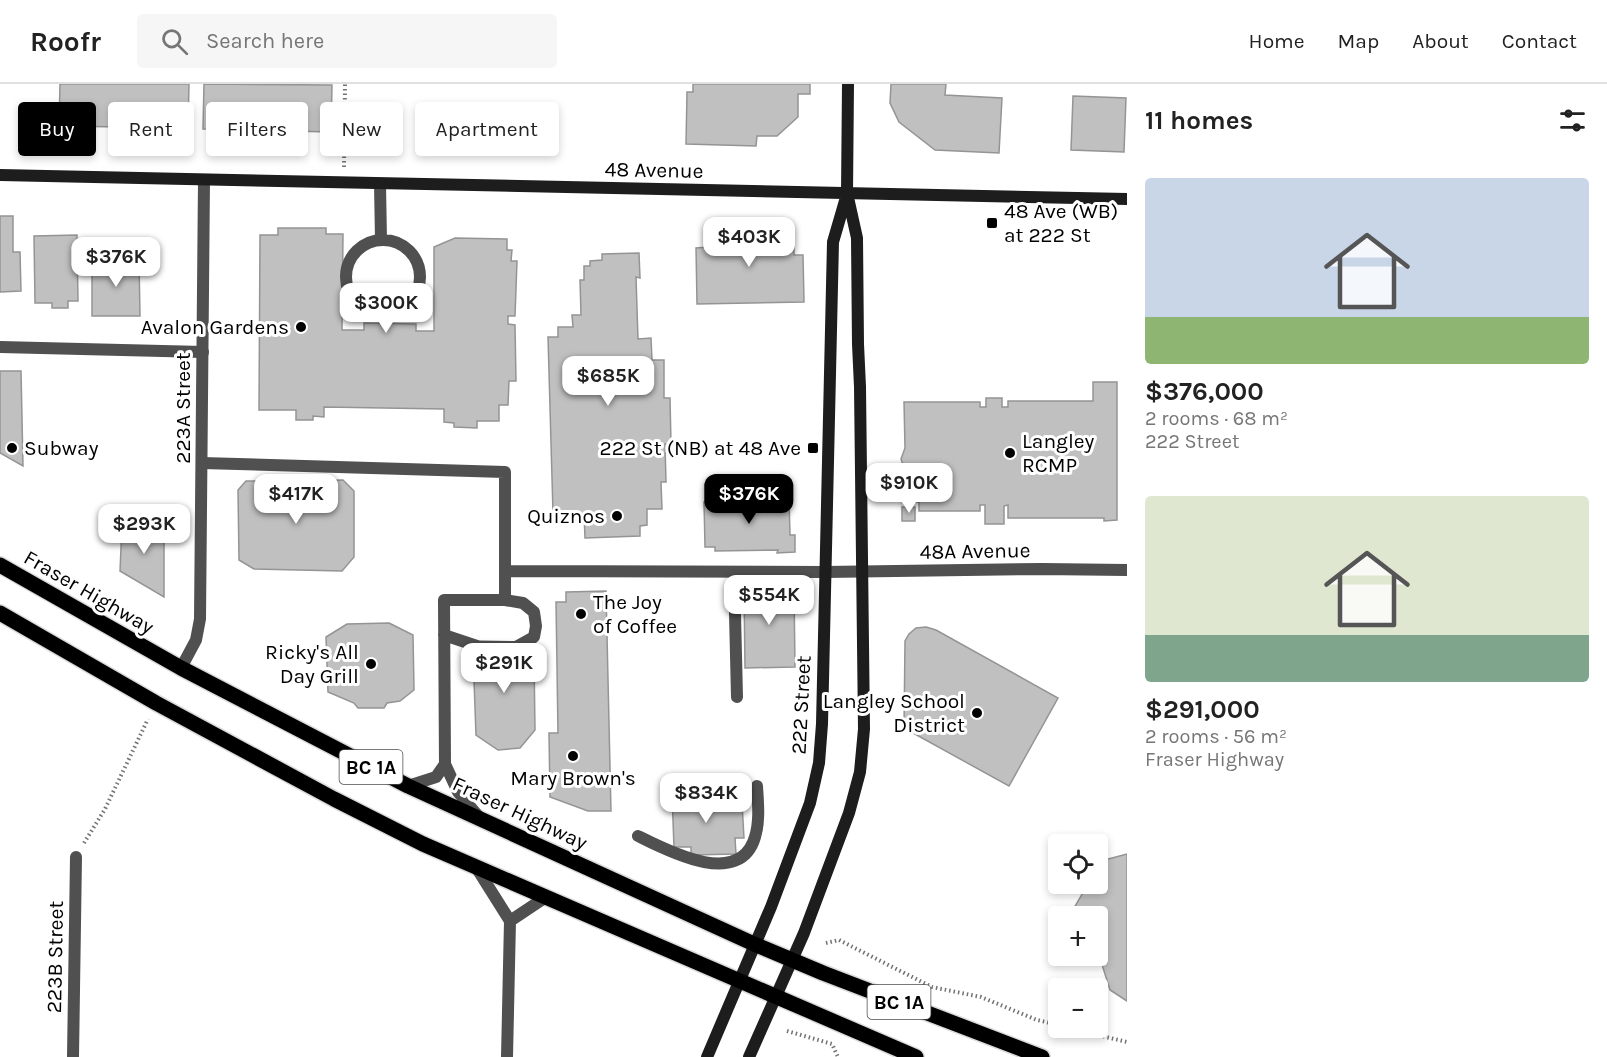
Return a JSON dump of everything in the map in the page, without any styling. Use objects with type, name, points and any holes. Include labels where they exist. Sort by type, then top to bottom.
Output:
[{"type":"main road","name":"Fraser Highway","points":[[0,565],[181,669],[408,786],[754,944],[1042,1057]]},
{"type":"main road","name":"BC 1A","points":[[0,614],[156,703],[423,844],[916,1057]]},
{"type":"street","name":"222 Street","points":[[749,1057],[804,933],[849,813],[860,772],[864,729],[863,573],[857,238],[847,193],[848,84]]},
{"type":"street","name":"48 Avenue","points":[[0,175],[1127,199]]},
{"type":"street","name":"223A Street","points":[[181,669],[196,640],[200,619],[204,180]]},
{"type":"street","points":[[380,184],[381,240]]},
{"type":"street","name":"222 Street","points":[[707,1057],[771,907],[810,803],[819,763],[822,724],[832,242],[847,193]]},
{"type":"street","points":[[381,240],[393,241],[412,254],[418,264],[420,275],[419,286],[414,297],[406,306],[394,312],[382,314],[369,311],[358,304],[347,282],[347,269],[360,248],[370,242],[381,240]]},
{"type":"street","points":[[0,347],[203,352]]},
{"type":"street","points":[[202,463],[505,472],[506,600]]},
{"type":"street","name":"48A Avenue","points":[[506,571],[863,573],[1042,569],[1127,570]]},
{"type":"street","points":[[734,572],[737,697]]},
{"type":"street","points":[[444,635],[480,647],[516,647],[534,637],[536,626],[534,612],[524,603],[506,600],[444,600],[444,635],[445,764],[458,792],[480,818]]},
{"type":"street","points":[[408,786],[436,777],[445,764]]},
{"type":"street","points":[[639,836],[676,854],[706,863],[735,861],[749,852],[756,837],[757,786]]},
{"type":"street","name":"223B Street","points":[[73,1057],[76,857]]},
{"type":"street","points":[[476,867],[510,921],[507,1057]]},
{"type":"street","points":[[510,921],[546,897]]},
{"type":"path","points":[[344,183],[345,84]]},
{"type":"path","points":[[76,857],[105,809],[156,703]]},
{"type":"path","points":[[826,943],[839,940],[932,987],[981,997],[1029,1017],[1048,1022]]},
{"type":"path","points":[[787,1031],[832,1044],[838,1057]]},
{"type":"path","points":[[1108,1037],[1127,1042]]},
{"type":"building","points":[[60,84],[189,84],[189,102],[108,102],[108,127],[96,127],[96,102],[60,102]]},
{"type":"building","points":[[204,84],[332,85],[332,102],[320,102],[320,132],[308,131],[308,102],[206,102],[206,129],[203,129]]},
{"type":"building","points":[[693,84],[810,84],[810,94],[798,94],[798,117],[777,136],[757,136],[756,146],[686,144],[687,92],[693,92]]},
{"type":"building","points":[[891,84],[946,84],[945,95],[1002,98],[999,153],[935,150],[899,122],[890,103]]},
{"type":"building","points":[[1073,96],[1126,98],[1124,152],[1071,150]]},
{"type":"building","points":[[0,216],[13,216],[13,252],[20,252],[21,291],[0,292]]},
{"type":"building","name":"Avalon Gardens","points":[[278,228],[326,228],[326,234],[343,234],[342,330],[364,330],[364,323],[416,324],[416,331],[434,331],[434,247],[455,238],[507,239],[507,250],[512,250],[511,261],[517,261],[515,316],[508,316],[508,324],[515,325],[516,381],[509,381],[508,405],[499,405],[499,421],[477,421],[477,428],[454,427],[454,423],[444,422],[444,409],[324,407],[324,417],[313,416],[313,420],[296,420],[296,410],[259,410],[260,235],[278,235]]},
{"type":"building","points":[[782,229],[785,236],[794,238],[794,255],[803,255],[804,302],[697,304],[696,248],[709,247],[708,231]]},
{"type":"building","points":[[77,235],[78,301],[68,301],[68,308],[52,308],[52,303],[35,303],[34,236]]},
{"type":"building","points":[[639,253],[640,278],[636,277],[638,339],[651,338],[652,360],[664,360],[664,398],[670,398],[671,444],[665,444],[666,482],[661,482],[662,509],[647,509],[647,525],[640,526],[640,536],[585,538],[584,513],[553,513],[548,337],[558,337],[558,327],[573,327],[572,315],[581,315],[580,280],[584,280],[584,266],[590,266],[590,261],[602,260],[602,254]]},
{"type":"building","points":[[139,260],[140,316],[92,316],[92,261]]},
{"type":"building","points":[[0,371],[21,371],[23,466],[0,453]]},
{"type":"building","name":"Langley RCMP","points":[[1093,382],[1117,382],[1117,520],[1008,518],[1008,505],[1004,506],[1004,524],[985,524],[985,505],[980,505],[980,511],[919,511],[919,502],[905,502],[905,471],[901,459],[905,448],[904,402],[980,402],[980,407],[986,407],[986,398],[1002,398],[1002,407],[1008,407],[1008,401],[1093,401]]},
{"type":"building","points":[[343,480],[354,491],[354,557],[342,571],[254,569],[239,560],[238,490],[246,481]]},
{"type":"building","points":[[789,498],[790,535],[795,535],[795,552],[715,551],[715,547],[705,547],[704,502],[709,502],[709,499]]},
{"type":"building","points":[[902,507],[915,507],[915,521],[902,521]]},
{"type":"building","points":[[164,524],[164,597],[120,571],[122,525]]},
{"type":"building","points":[[788,584],[788,590],[794,589],[795,667],[745,668],[744,589],[748,590],[748,585]]},
{"type":"building","points":[[606,591],[611,811],[588,811],[550,797],[549,733],[558,733],[556,602],[566,602],[566,592]]},
{"type":"building","name":"Ricky's All Day Grill","points":[[389,623],[413,635],[414,690],[400,701],[387,703],[384,708],[358,708],[354,703],[328,692],[326,637],[347,624]]},
{"type":"building","name":"Langley School District","points":[[926,627],[936,630],[1058,698],[1009,786],[904,728],[905,641],[916,628]]},
{"type":"building","points":[[481,641],[517,642],[534,657],[535,730],[520,748],[498,750],[476,735],[473,653]]},
{"type":"building","points":[[719,792],[720,804],[742,803],[744,838],[735,838],[736,854],[691,855],[691,847],[674,847],[672,794]]},
{"type":"building","points":[[1127,854],[1127,1001],[1110,990],[1102,966],[1108,966],[1108,906],[1075,906],[1082,894],[1108,894],[1108,859]]},
{"type":"place","name":"48 Ave (WB) at 222 St","points":[[992,223]]},
{"type":"place","name":"Avalon Gardens","points":[[301,327]]},
{"type":"place","name":"Subway","points":[[12,448]]},
{"type":"place","name":"222 St (NB) at 48 Ave","points":[[813,448]]},
{"type":"place","name":"Langley RCMP","points":[[1010,453]]},
{"type":"place","name":"Quiznos","points":[[617,516]]},
{"type":"place","name":"The Joy of Coffee","points":[[581,614]]},
{"type":"place","name":"Ricky's All Day Grill","points":[[371,664]]},
{"type":"place","name":"Langley School District","points":[[977,713]]},
{"type":"place","name":"Mary Brown's","points":[[573,756]]}]
